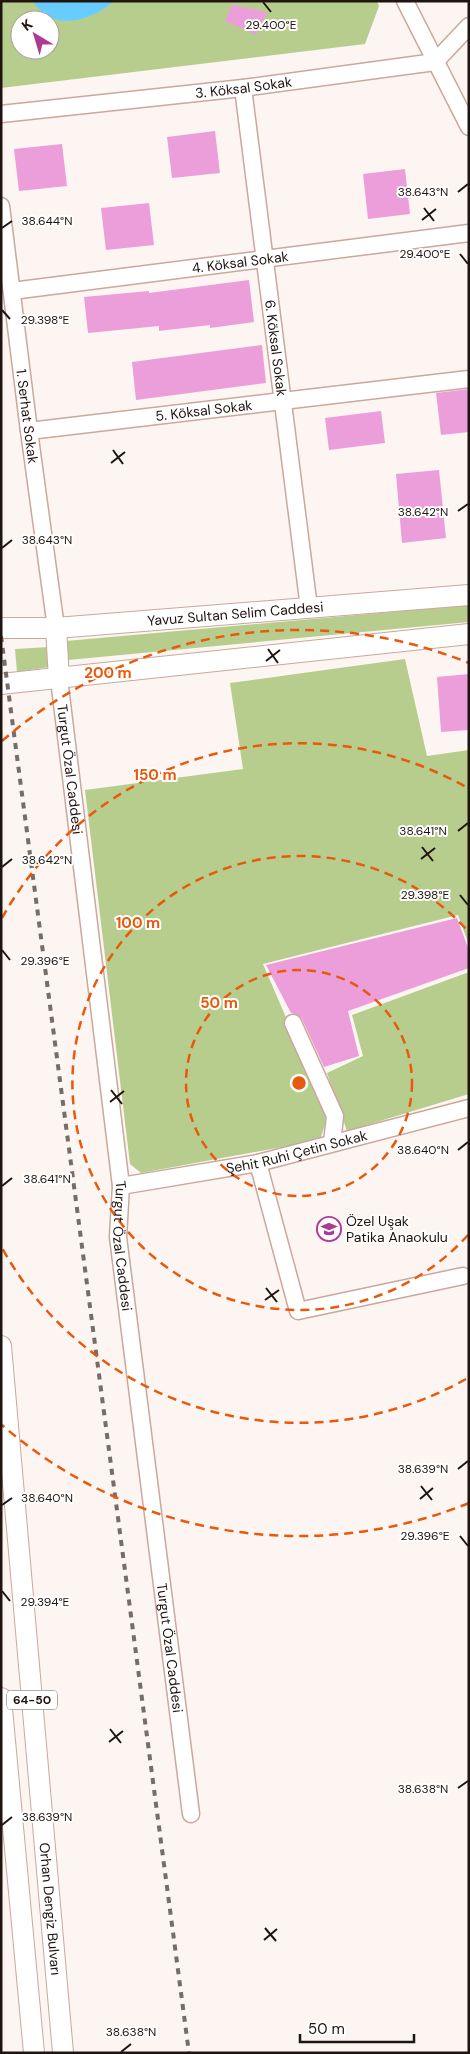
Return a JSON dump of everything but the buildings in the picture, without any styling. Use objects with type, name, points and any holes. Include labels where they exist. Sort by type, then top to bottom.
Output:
[{"type":"main road","name":"Yavuz Sultan Selim Caddesi","points":[[1,628],[56,628],[469,595]]},
{"type":"main road","points":[[56,628],[59,679]]},
{"type":"main road","points":[[1,684],[469,634]]},
{"type":"main road","name":"Orhan Dengiz Bulvarı","points":[[1,1346],[64,2053]]},
{"type":"main road","name":"64-50","points":[[1,1698],[34,2053]]},
{"type":"street","points":[[405,1],[469,127]]},
{"type":"street","points":[[436,62],[469,26]]},
{"type":"street","name":"3. Köksal Sokak","points":[[1,114],[243,88],[436,62]]},
{"type":"street","name":"6. Köksal Sokak","points":[[243,88],[309,608]]},
{"type":"street","name":"1. Serhat Sokak","points":[[1,206],[56,628]]},
{"type":"street","name":"4. Köksal Sokak","points":[[12,291],[469,233]]},
{"type":"street","name":"5. Köksal Sokak","points":[[29,431],[282,399],[469,379]]},
{"type":"street","name":"Turgut Özal Caddesi","points":[[59,679],[121,1186],[118,1237],[191,1814]]},
{"type":"street","points":[[292,1023],[335,1116],[332,1143]]},
{"type":"street","name":"Şehit Ruhi Çetin Sokak","points":[[121,1186],[258,1163],[469,1108]]},
{"type":"street","points":[[258,1163],[298,1311],[463,1276]]},
{"type":"green space","points":[[1,1],[377,1],[379,6],[365,44],[1,88]]},
{"type":"green space","points":[[469,605],[469,622],[68,660],[66,641]]},
{"type":"green space","points":[[49,647],[50,667],[17,672],[15,649]]},
{"type":"green space","points":[[405,659],[427,756],[469,750],[469,945],[458,915],[263,964],[328,1115],[320,1140],[141,1173],[130,1164],[85,790],[243,769],[230,683]]},
{"type":"green space","points":[[469,972],[469,1094],[347,1131],[327,1073],[363,1056],[352,1015]]},
{"type":"water","points":[[33,1],[114,1],[95,14],[72,20],[60,20],[60,10],[40,10]]},
{"type":"railway","points":[[1,636],[189,2053]]},
{"type":"place","name":"Özel Uşak Patika Anaokulu","points":[[329,1229]]}]
